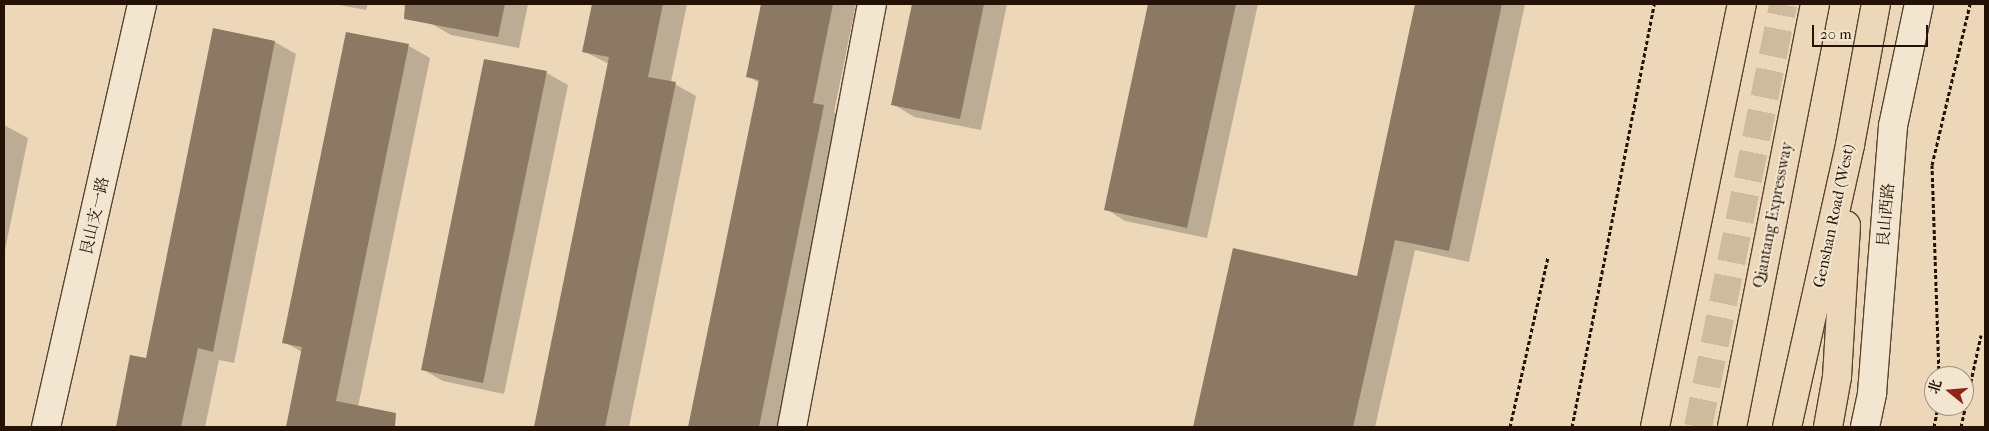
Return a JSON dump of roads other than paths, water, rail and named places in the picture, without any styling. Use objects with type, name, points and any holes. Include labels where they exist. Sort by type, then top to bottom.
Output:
[{"type":"main road","points":[[1655,427],[1742,4]]},
{"type":"main road","name":"Qiantang Expressway","points":[[1732,427],[1815,4]]},
{"type":"main road","name":"Genshan Road (West)","points":[[1787,427],[1850,144],[1876,4]]},
{"type":"main road","points":[[1828,427],[1838,377],[1850,144]]},
{"type":"street","name":"艮山支一路","points":[[46,427],[142,4]]},
{"type":"street","points":[[792,427],[872,4]]},
{"type":"street","name":"艮山西路","points":[[1865,427],[1872,393],[1893,126],[1919,4]]},
{"type":"tunnel","points":[[1698,427],[1783,4]]}]
